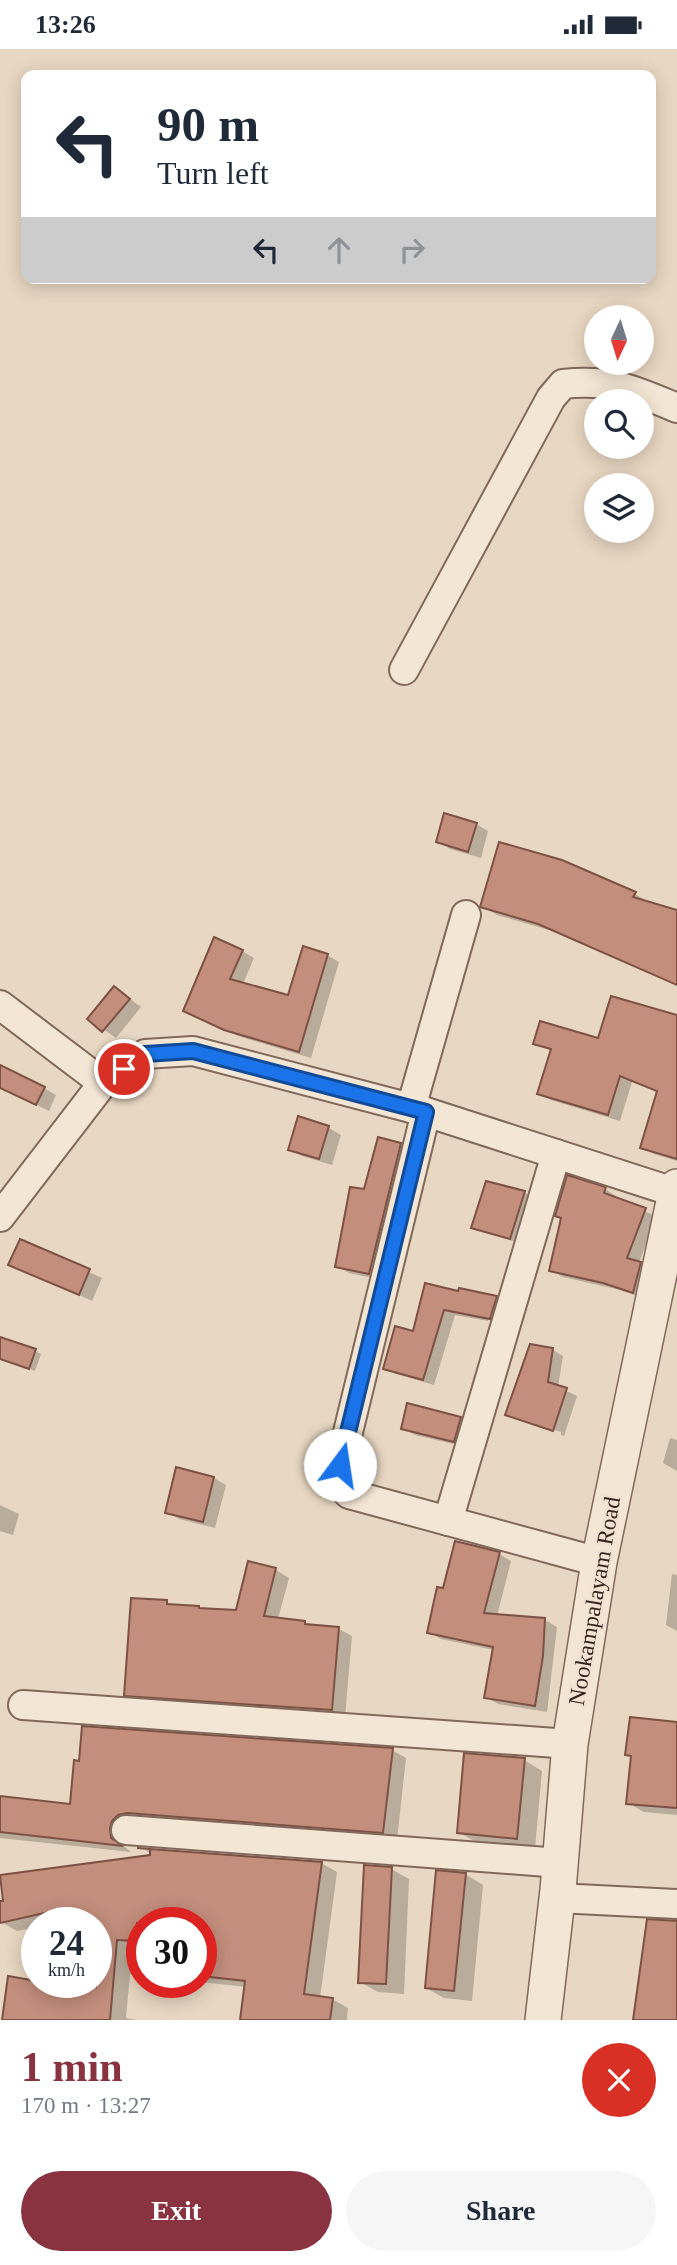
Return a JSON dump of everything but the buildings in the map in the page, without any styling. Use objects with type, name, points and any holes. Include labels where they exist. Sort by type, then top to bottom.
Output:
[{"type":"street","points":[[404,670],[551,398],[563,384],[586,381],[620,385],[677,408]]},
{"type":"street","points":[[466,915],[419,1110],[340,1465],[339,1483],[349,1494],[598,1562]]},
{"type":"street","points":[[0,1005],[103,1083]]},
{"type":"street","points":[[0,1216],[103,1083],[145,1054],[193,1051],[419,1110],[676,1191]]},
{"type":"street","points":[[448,1521],[556,1154]]},
{"type":"street","name":"Nookampalayam Road","points":[[543,2020],[570,1744],[598,1562],[676,1191]]},
{"type":"street","points":[[23,1706],[570,1744]]},
{"type":"street","points":[[126,1830],[560,1863]]},
{"type":"street","points":[[557,1898],[677,1904]]},
{"type":"route","points":[[124,1069],[145,1054],[193,1051],[426,1112],[340,1465]]}]
